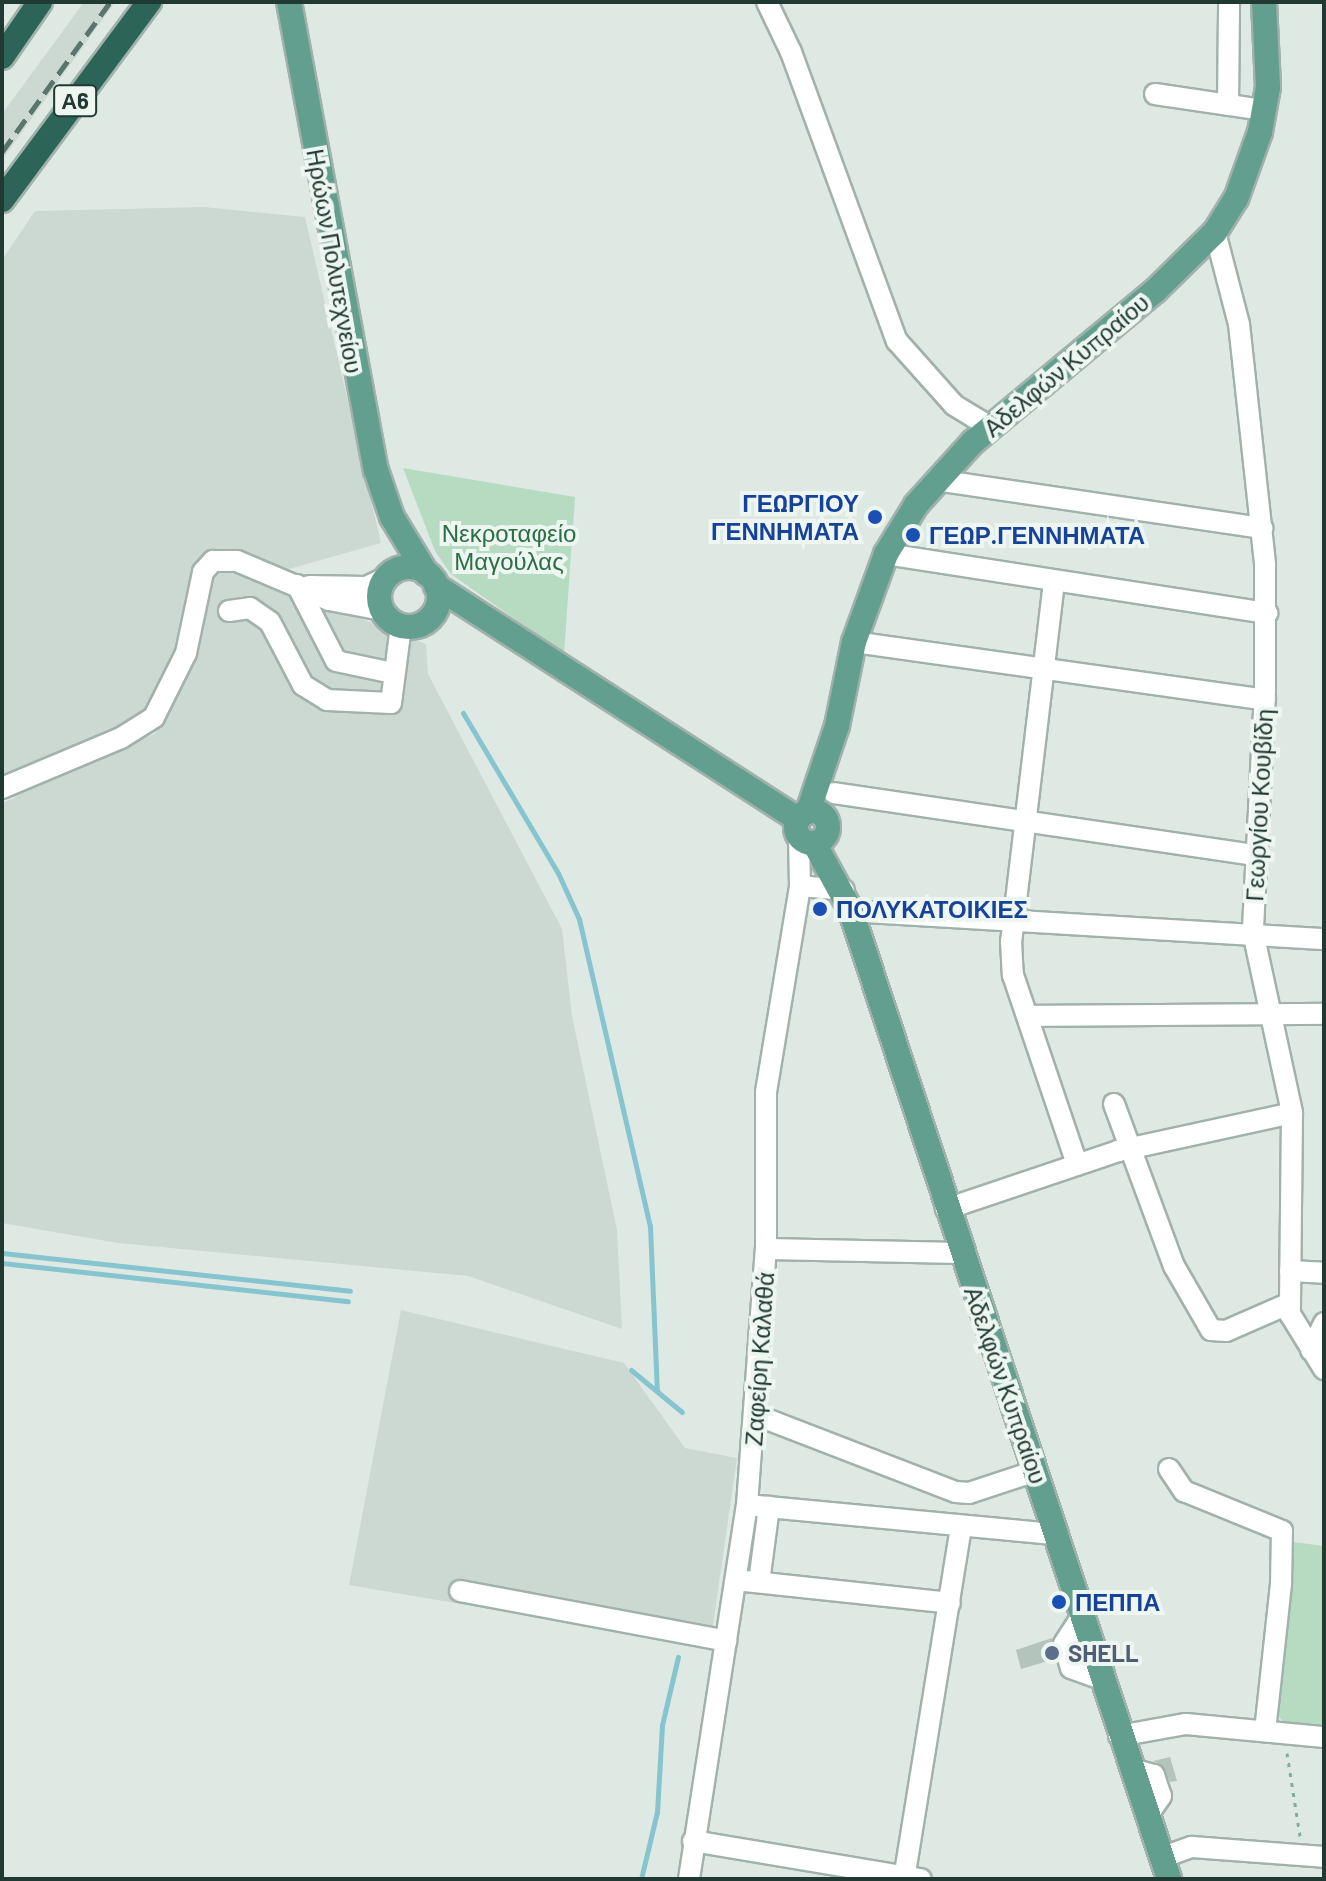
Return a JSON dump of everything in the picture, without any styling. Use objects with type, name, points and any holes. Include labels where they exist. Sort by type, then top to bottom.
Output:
[{"type":"highway","points":[[2,57],[40,2]]},
{"type":"highway","name":"Α6","points":[[2,200],[149,2]]},
{"type":"main road","name":"Ηρώων Πολυτεχνείου","points":[[289,2],[357,389],[392,517],[431,580],[812,827]]},
{"type":"main road","name":"Αδελφών Κυπραίου","points":[[1165,1868],[1119,1736],[1036,1471],[946,1209],[848,901],[812,827],[854,642],[886,554],[936,480],[990,427],[1155,291],[1215,232],[1249,168],[1264,110],[1270,52],[1264,2]]},
{"type":"main road","name":"Ηρώων Πολυτεχνείου","points":[[387,576],[392,517]]},
{"type":"main road","points":[[404,568],[431,580],[438,602],[431,616],[418,625],[401,626],[382,610],[379,600],[387,576],[404,568]]},
{"type":"main road","name":"Ηρώων Πολυτεχνείου","points":[[431,616],[469,612],[503,628]]},
{"type":"main road","name":"Αδελφών Κυπραίου","points":[[812,827],[834,793],[837,726]]},
{"type":"street","points":[[767,2],[791,52],[897,341],[954,405],[990,427]]},
{"type":"street","points":[[1228,105],[1229,2]]},
{"type":"street","points":[[1155,94],[1264,110]]},
{"type":"street","name":"Γεωργίου Κουβίδη","points":[[1215,232],[1239,324],[1262,528],[1267,613],[1253,932],[1292,1113],[1290,1303],[1311,1350],[1324,1369]]},
{"type":"street","points":[[936,480],[1262,528]]},
{"type":"street","points":[[886,554],[1267,613]]},
{"type":"street","points":[[2,788],[121,738],[154,717],[186,653],[203,572],[213,561],[237,561],[341,603],[382,610]]},
{"type":"street","points":[[297,585],[366,587],[387,576]]},
{"type":"street","points":[[1054,582],[1012,919],[1013,975],[1077,1164]]},
{"type":"street","points":[[297,585],[336,661],[393,673]]},
{"type":"street","points":[[229,611],[250,608],[270,622],[303,685],[317,698],[391,703],[401,626]]},
{"type":"street","points":[[854,642],[1265,700]]},
{"type":"street","points":[[834,793],[1255,855]]},
{"type":"street","name":"Ζαφείρη Καλαθά","points":[[689,1879],[747,1505],[756,1415],[766,1249],[766,1092],[812,827]]},
{"type":"street","points":[[800,886],[848,901],[1012,919],[1253,932],[1324,939]]},
{"type":"street","points":[[1027,1016],[1324,1014]]},
{"type":"street","points":[[1114,1104],[1174,1266],[1211,1330],[1226,1331],[1290,1303]]},
{"type":"street","points":[[946,1209],[1131,1148],[1292,1113]]},
{"type":"street","points":[[766,1249],[961,1253]]},
{"type":"street","points":[[1290,1271],[1324,1273]]},
{"type":"street","points":[[1311,1350],[1324,1323]]},
{"type":"street","points":[[756,1415],[956,1492],[969,1493],[1036,1471]]},
{"type":"street","points":[[1169,1469],[1184,1491],[1282,1531],[1274,1732]]},
{"type":"street","points":[[747,1505],[961,1528],[1056,1534]]},
{"type":"street","points":[[759,1582],[769,1507]]},
{"type":"street","points":[[693,1841],[910,1878],[961,1528]]},
{"type":"street","points":[[736,1580],[950,1603]]},
{"type":"street","points":[[460,1591],[726,1641]]},
{"type":"street","points":[[1119,1736],[1186,1724],[1324,1737]]},
{"type":"street","points":[[1165,1868],[1192,1847],[1324,1857]]},
{"type":"path","points":[[1274,1732],[1302,1856]]},
{"type":"shaded area","points":[[84,2],[115,2],[2,160],[2,114]]},
{"type":"shaded area","points":[[204,207],[305,217],[381,543],[282,571],[240,554],[219,551],[202,556],[181,641],[155,701],[107,737],[2,779],[2,260],[35,211]]},
{"type":"shaded area","points":[[236,570],[426,644],[428,674],[562,929],[572,1016],[617,1230],[622,1329],[468,1276],[118,1243],[2,1223],[2,803],[15,798],[16,788],[155,734],[193,661],[210,584],[221,572]]},
{"type":"shaded area","points":[[401,1310],[624,1363],[685,1448],[737,1458],[710,1646],[349,1585]]},
{"type":"green space","name":"Νεκροταφείο Μαγούλας","points":[[403,468],[575,497],[564,654],[451,574],[435,551]]},
{"type":"green space","points":[[1294,1542],[1324,1546],[1324,1729],[1286,1726],[1275,1711]]},
{"type":"building","points":[[1052,1638],[1055,1659],[1021,1669],[1016,1650]]},
{"type":"building","points":[[1170,1757],[1177,1781],[1170,1782],[1163,1766],[1153,1761]]},
{"type":"waterway","points":[[463,713],[558,873],[579,919],[650,1226],[657,1390]]},
{"type":"waterway","points":[[2,1253],[350,1291]]},
{"type":"waterway","points":[[2,1263],[348,1301]]},
{"type":"waterway","points":[[631,1370],[682,1412]]},
{"type":"waterway","points":[[641,1879],[657,1812],[662,1725],[678,1657]]},
{"type":"railway","points":[[2,152],[110,2]]},
{"type":"place","name":"ΓΕΩΡΓΙΟΥ ΓΕΝΝΗΜΑΤΑ","points":[[875,517]]},
{"type":"place","name":"ΓΕΩΡ.ΓΕΝΝΗΜΑΤΑ","points":[[913,535]]},
{"type":"place","name":"ΠΟΛΥΚΑΤΟΙΚΙΕΣ","points":[[820,909]]},
{"type":"place","name":"ΠΕΠΠΑ","points":[[1059,1602]]},
{"type":"place","name":"SHELL","points":[[1052,1653]]}]
